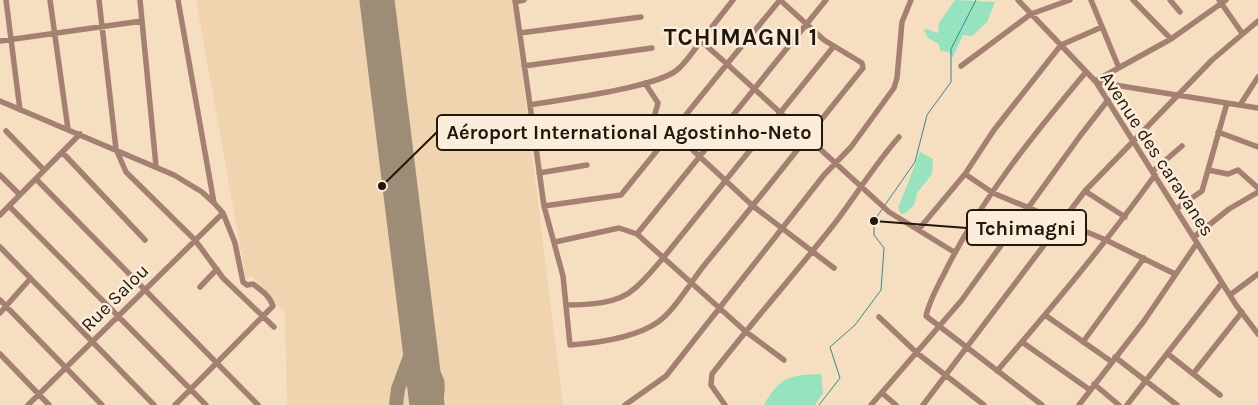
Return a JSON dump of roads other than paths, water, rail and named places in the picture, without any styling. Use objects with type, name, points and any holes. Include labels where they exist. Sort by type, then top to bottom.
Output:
[{"type":"street","points":[[6,0],[20,110]]},
{"type":"street","points":[[50,0],[68,129]]},
{"type":"street","points":[[99,0],[116,149],[126,172],[195,240],[217,269],[262,317],[274,327]]},
{"type":"street","points":[[140,0],[156,166]]},
{"type":"street","points":[[178,0],[214,203]]},
{"type":"street","points":[[524,0],[515,1],[544,206],[563,276],[570,345],[618,336],[651,326],[663,317],[863,65],[847,52],[834,46],[780,0],[658,147],[621,195],[544,206]]},
{"type":"street","points":[[530,105],[645,83],[677,70],[733,0]]},
{"type":"street","points":[[637,234],[826,0]]},
{"type":"street","points":[[626,405],[666,376],[824,175],[836,164],[888,98],[897,78],[902,22],[911,0]]},
{"type":"street","name":"Avenue des caravanes","points":[[1018,0],[1095,81],[1134,139],[1230,295],[1257,332]]},
{"type":"street","points":[[961,66],[1031,14],[1056,2],[1070,0]]},
{"type":"street","points":[[1092,0],[1119,68]]},
{"type":"street","points":[[1133,0],[1171,39]]},
{"type":"street","points":[[1171,0],[1180,12]]},
{"type":"street","points":[[1095,81],[1171,39],[1223,1],[1242,33]]},
{"type":"street","points":[[520,33],[641,17]]},
{"type":"street","points":[[0,41],[142,21]]},
{"type":"street","points":[[923,405],[1085,191],[1177,95],[1242,33],[1258,21]]},
{"type":"street","points":[[919,229],[965,174],[994,130],[1062,45],[1102,27]]},
{"type":"street","points":[[701,41],[889,212],[954,252]]},
{"type":"street","points":[[566,305],[586,305],[626,295],[634,290],[664,257],[834,46]]},
{"type":"street","points":[[524,66],[652,48]]},
{"type":"street","points":[[1042,405],[927,319],[927,312],[954,252],[1028,144],[1086,72]]},
{"type":"street","points":[[1240,105],[1258,77]]},
{"type":"street","points":[[1095,81],[1258,108]]},
{"type":"street","points":[[645,83],[658,103],[655,114],[657,117],[753,206],[834,268]]},
{"type":"street","points":[[871,405],[939,328],[1108,100]]},
{"type":"street","points":[[0,101],[156,166],[191,184],[223,213],[235,243],[243,282],[247,285],[253,284],[271,299],[273,306],[175,405]]},
{"type":"street","points":[[1176,209],[1202,191],[1226,103]]},
{"type":"street","points":[[534,139],[588,129]]},
{"type":"street","points":[[6,131],[44,170]]},
{"type":"street","points":[[1218,132],[1258,147]]},
{"type":"street","points":[[0,215],[80,134]]},
{"type":"street","points":[[724,404],[711,385],[712,374],[862,187],[878,161],[900,137]]},
{"type":"street","points":[[997,371],[1125,217],[1154,173],[1182,146]]},
{"type":"street","points":[[62,152],[145,240]]},
{"type":"street","points":[[539,173],[587,165]]},
{"type":"street","points":[[1208,170],[1224,174],[1238,170],[1258,188]]},
{"type":"street","points":[[965,174],[993,194],[1106,240],[1175,274]]},
{"type":"street","points":[[0,175],[19,194]]},
{"type":"street","points":[[36,179],[143,290],[218,362],[258,405]]},
{"type":"street","points":[[1085,191],[1125,217]]},
{"type":"street","points":[[1194,237],[1229,209],[1257,195]]},
{"type":"street","points":[[9,206],[206,405]]},
{"type":"street","name":"Rue Salou","points":[[28,405],[223,213]]},
{"type":"street","points":[[555,242],[619,228],[637,234],[692,280],[745,331],[784,360]]},
{"type":"street","points":[[1079,405],[1144,321],[1198,243]]},
{"type":"street","points":[[0,247],[30,280],[154,405]]},
{"type":"street","points":[[1083,342],[1144,258]]},
{"type":"street","points":[[200,287],[217,269]]},
{"type":"street","points":[[1230,295],[1258,274]]},
{"type":"street","points":[[0,313],[30,280]]},
{"type":"street","points":[[1127,405],[1222,282]]},
{"type":"street","points":[[0,300],[102,405]]},
{"type":"street","points":[[1193,374],[1242,312]]},
{"type":"street","points":[[1045,315],[1083,342],[1114,360],[1177,405]]},
{"type":"street","points":[[879,317],[917,353],[946,374],[982,405]]},
{"type":"street","points":[[1022,342],[1119,405]]},
{"type":"street","points":[[0,354],[49,405]]},
{"type":"street","points":[[1168,354],[1220,395]]},
{"type":"street","points":[[882,393],[896,405]]},
{"type":"waterway","points":[[885,205],[915,162],[927,115],[951,82],[951,49],[976,0]]},
{"type":"waterway","points":[[819,405],[840,378],[830,347],[855,325],[881,290],[884,248],[874,235],[874,221],[883,208]]},
{"type":"place","name":"Aéroport International Agostinho-Neto","points":[[382,186]]},
{"type":"place","name":"Tchimagni","points":[[874,221]]},
{"type":"district","name":"TCHIMAGNI 1","points":[[741,37]]}]
